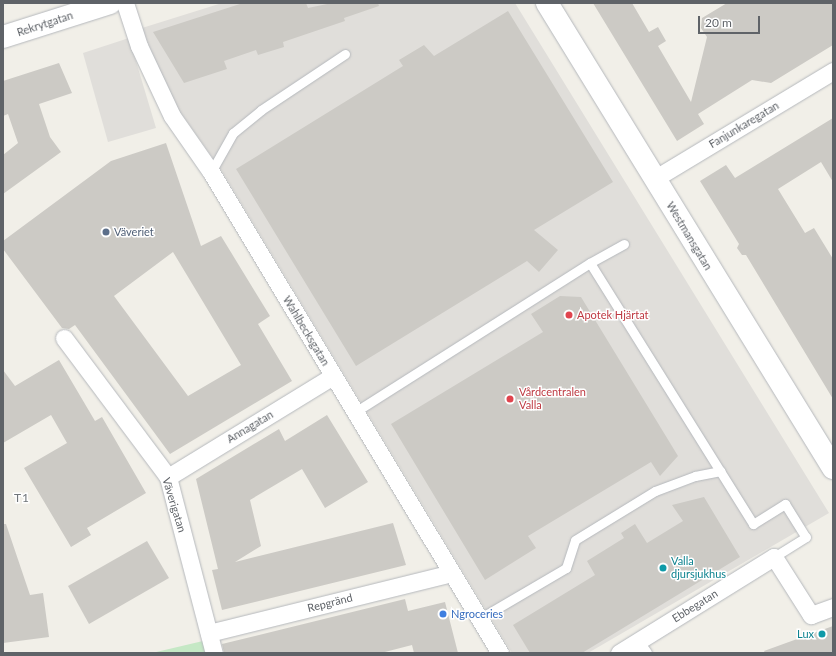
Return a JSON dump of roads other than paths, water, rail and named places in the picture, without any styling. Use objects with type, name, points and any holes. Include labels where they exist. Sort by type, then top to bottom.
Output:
[{"type":"street","name":"Rekrytgatan","points":[[3,37],[110,3]]},
{"type":"street","name":"Wahlbecksgatan","points":[[125,3],[139,46],[172,116],[211,172],[500,653]]},
{"type":"street","name":"Westmansgatan","points":[[547,3],[833,468]]},
{"type":"street","name":"Fanjunkaregatan","points":[[654,179],[833,71]]},
{"type":"street","name":"Väverigatan","points":[[64,338],[168,477],[214,653]]},
{"type":"street","name":"Annagatan","points":[[168,477],[333,376]]},
{"type":"street","points":[[774,557],[811,615],[833,607]]},
{"type":"street","name":"Ebbegatan","points":[[620,653],[641,647],[774,557]]},
{"type":"street","name":"Repgränd","points":[[209,633],[451,573]]},
{"type":"lane","points":[[211,172],[233,133],[261,110],[345,54]]},
{"type":"lane","points":[[355,412],[590,263],[624,244]]},
{"type":"lane","points":[[590,263],[753,524],[785,504],[806,537],[774,557]]},
{"type":"lane","points":[[479,619],[566,568],[575,540],[655,491],[695,476],[721,471]]},
{"type":"place","name":"Väveriet","points":[[106,232]]},
{"type":"place","name":"Apotek Hjärtat","points":[[569,315]]},
{"type":"place","name":"Vårdcentralen Valla","points":[[510,399]]},
{"type":"place","name":"Valla djursjukhus","points":[[663,568]]},
{"type":"place","name":"Ngroceries","points":[[443,614]]},
{"type":"place","name":"Lux","points":[[822,634]]},
{"type":"district","name":"T1","points":[[22,498]]}]
